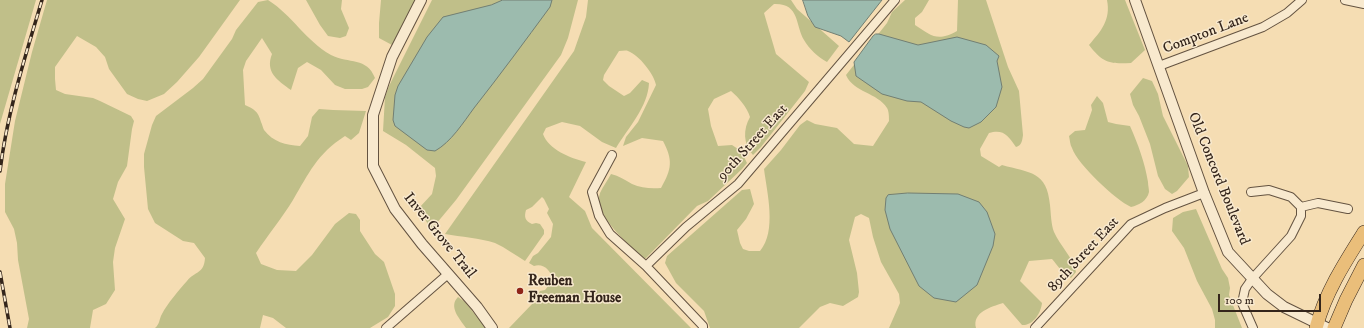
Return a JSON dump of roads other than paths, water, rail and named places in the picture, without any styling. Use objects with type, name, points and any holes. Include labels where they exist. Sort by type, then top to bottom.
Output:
[{"type":"main road","points":[[1320,326],[1325,302],[1337,277],[1364,232]]},
{"type":"main road","points":[[1334,328],[1346,300],[1364,266]]},
{"type":"street","name":"Inver Grove Trail","points":[[421,0],[392,57],[373,116],[373,166],[395,209],[422,244],[477,307],[492,328]]},
{"type":"street","name":"90th Street East","points":[[646,266],[686,227],[738,184],[895,0]]},
{"type":"street","name":"Old Concord Boulevard","points":[[1135,0],[1204,193],[1228,252],[1268,294],[1284,307],[1320,326]]},
{"type":"street","name":"Compton Lane","points":[[1159,66],[1262,27],[1287,13],[1302,0]]},
{"type":"street","points":[[1345,0],[1364,4]]},
{"type":"street","points":[[612,155],[592,192],[599,216],[610,234],[646,266],[703,326],[703,328]]},
{"type":"street","points":[[1251,192],[1270,190],[1291,196],[1301,207],[1302,216],[1291,236],[1252,278],[1245,289],[1242,303],[1253,328]]},
{"type":"street","name":"89th Street East","points":[[1035,328],[1131,224],[1165,208],[1204,193]]},
{"type":"street","points":[[1301,207],[1318,202],[1348,209]]},
{"type":"street","points":[[386,328],[448,274]]},
{"type":"railway","points":[[0,171],[12,106],[42,0]]},
{"type":"railway","points":[[0,272],[10,328]]},
{"type":"place","name":"Reuben Freeman House","points":[[520,291]]}]
